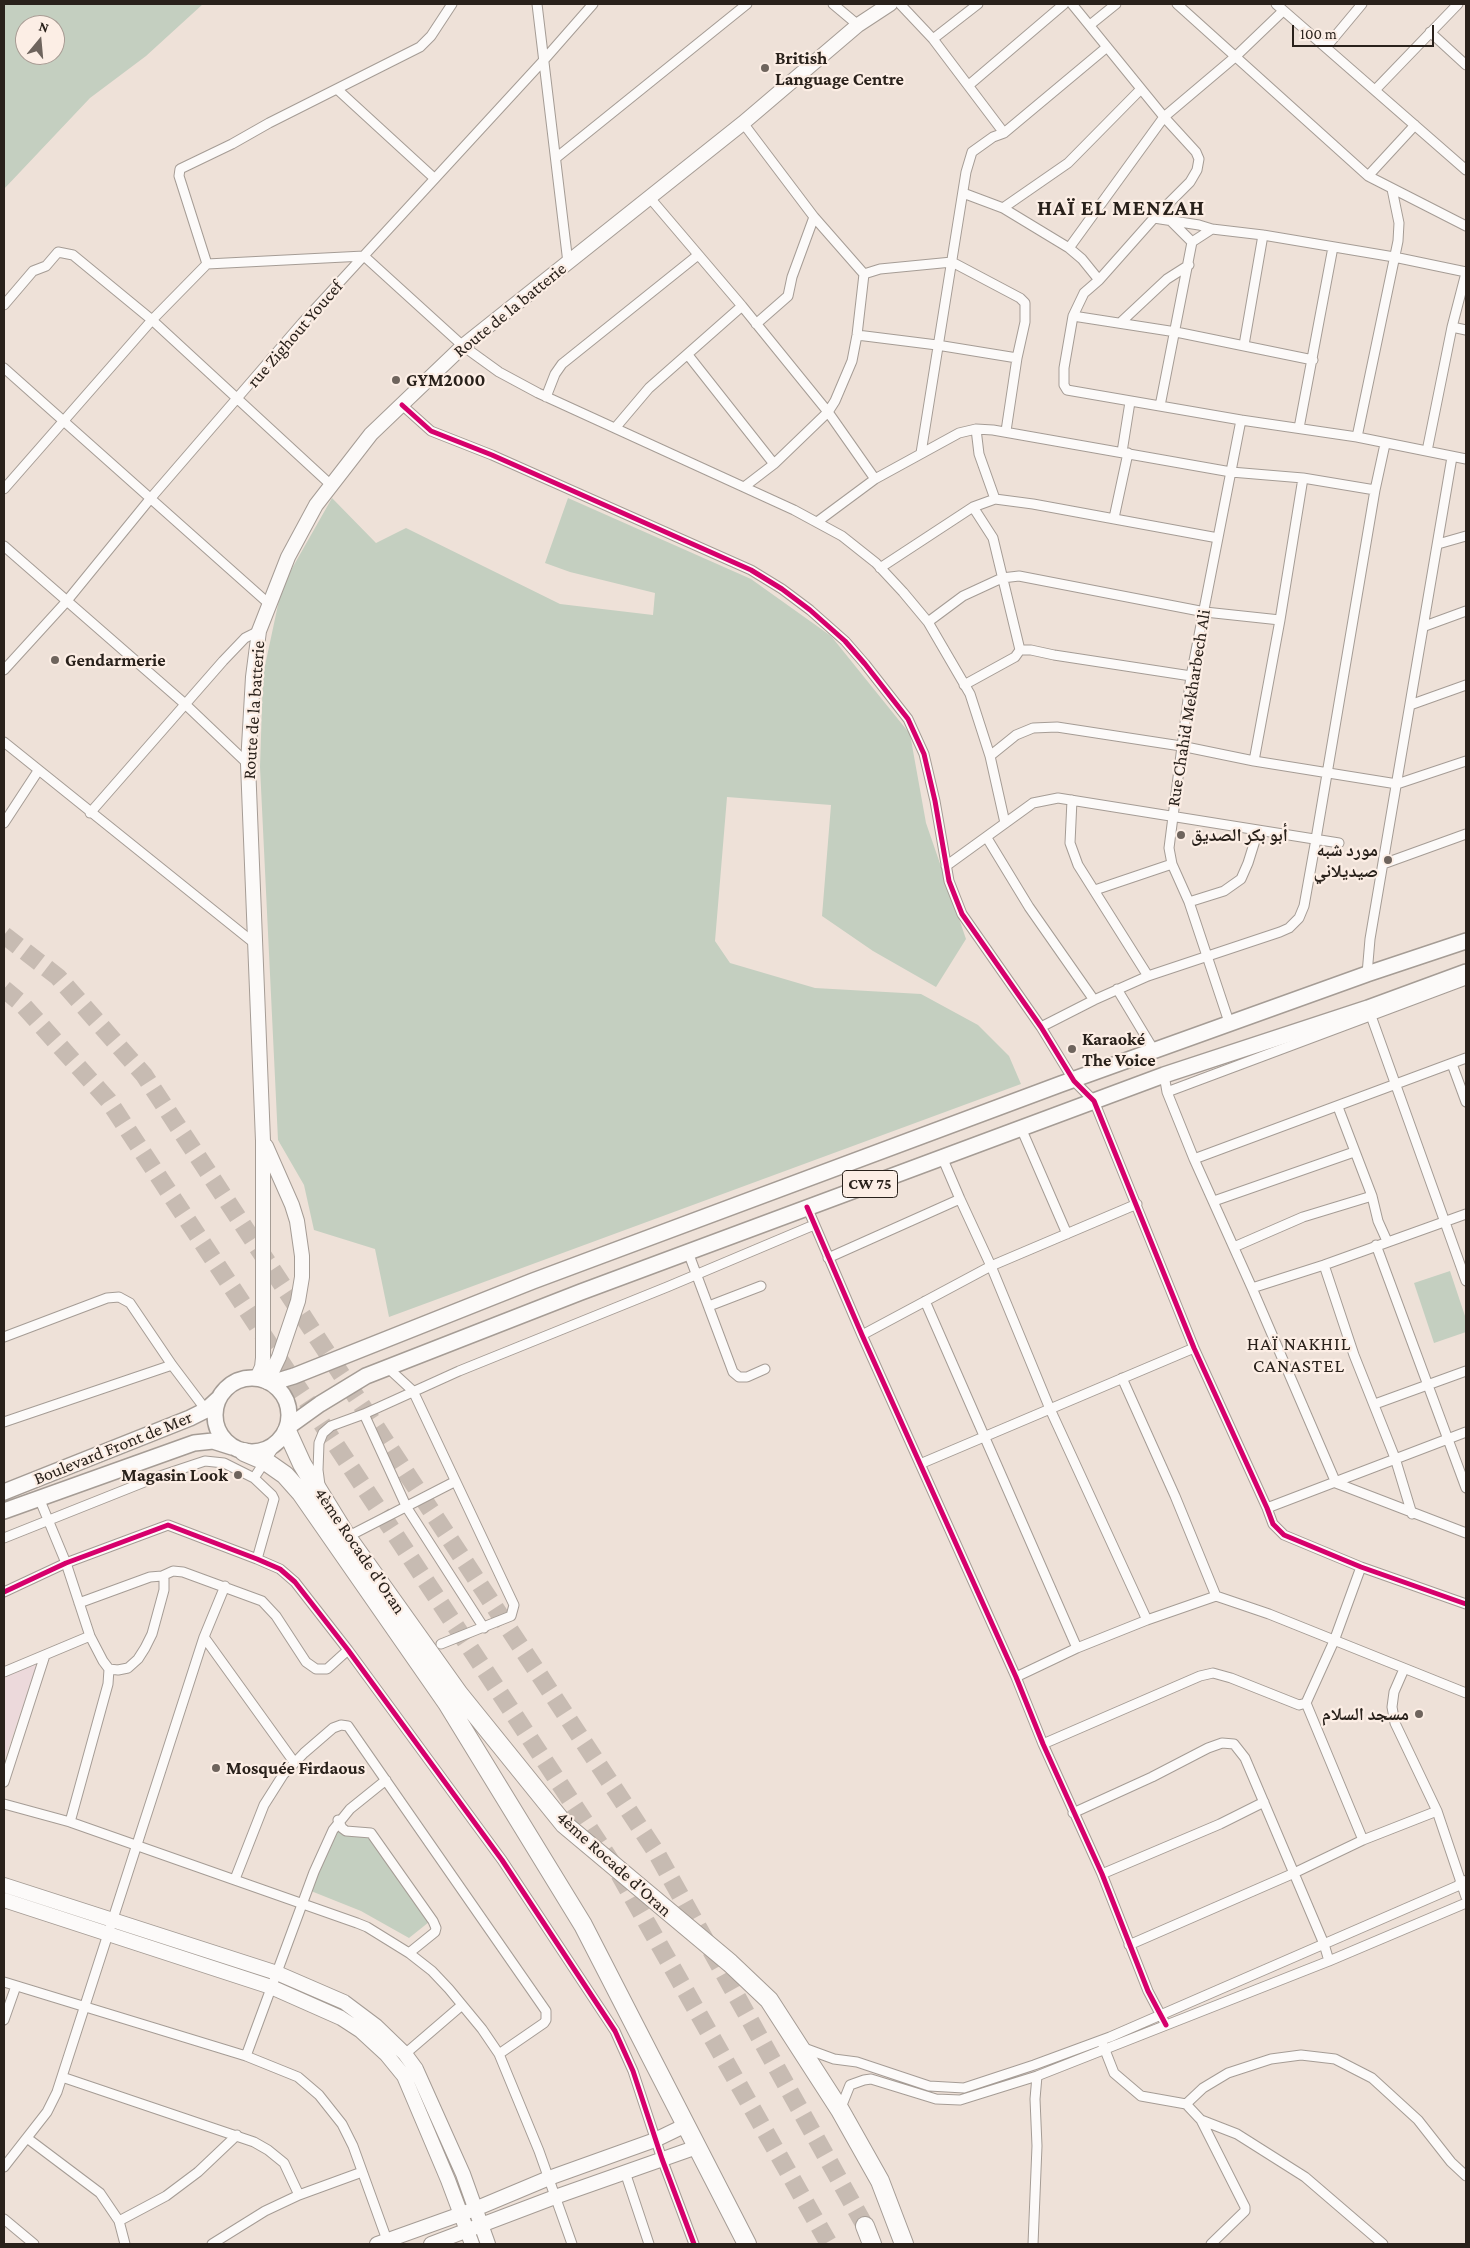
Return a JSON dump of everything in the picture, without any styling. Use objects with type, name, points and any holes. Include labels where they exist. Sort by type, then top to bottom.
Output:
[{"type":"highway","name":"4ème Rocade d'Oran","points":[[284,1433],[347,1538],[459,1694],[564,1824],[730,1963],[769,2000],[840,2110],[880,2181],[904,2244]]},
{"type":"highway","name":"4ème Rocade d'Oran","points":[[238,1449],[265,1461],[285,1475],[301,1493],[447,1703],[583,1925],[747,2244]]},
{"type":"highway","points":[[865,2226],[872,2244]]},
{"type":"main road","name":"Route de la batterie","points":[[265,1381],[262,1367],[263,1141],[248,764],[253,678],[259,630],[268,603],[288,557],[308,519],[331,485],[371,434],[463,346],[743,123],[858,25],[890,4]]},
{"type":"main road","points":[[238,1449],[224,1440],[216,1425],[215,1410],[218,1399],[230,1385],[238,1381],[265,1381],[294,1376],[533,1281],[1367,974],[1466,941]]},
{"type":"main road","name":"CW 75","points":[[284,1433],[344,1389],[366,1376],[387,1367],[806,1207],[1164,1075],[1370,1012],[1466,972]]},
{"type":"main road","points":[[263,1141],[292,1205],[302,1256],[302,1277],[298,1301],[279,1358],[265,1381]]},
{"type":"main road","points":[[4,1511],[194,1444],[213,1441],[238,1449],[262,1451],[284,1433],[289,1413],[286,1401],[280,1391],[265,1381]]},
{"type":"main road","name":"Boulevard Front de Mer","points":[[4,1492],[206,1410],[218,1399]]},
{"type":"main road","points":[[4,1885],[270,1987],[341,2018],[360,2032],[386,2054],[404,2076],[472,2244]]},
{"type":"main road","points":[[4,1900],[277,1973],[344,2002],[376,2026],[405,2054],[416,2069],[445,2131],[488,2244]]},
{"type":"main road","points":[[382,2242],[475,2209],[549,2178],[655,2140],[686,2125]]},
{"type":"main road","points":[[431,2244],[555,2197],[697,2147]]},
{"type":"street","points":[[207,264],[179,176],[180,168],[338,90],[420,46],[431,36],[452,4]]},
{"type":"street","points":[[537,4],[568,263]]},
{"type":"street","name":"rue Zighout Youcef","points":[[4,670],[66,602],[150,499],[302,323],[593,4]]},
{"type":"street","points":[[556,158],[747,4]]},
{"type":"street","points":[[833,4],[858,25]]},
{"type":"street","points":[[900,4],[934,39],[1004,133]]},
{"type":"street","points":[[934,39],[978,4]]},
{"type":"street","points":[[969,85],[1064,4]]},
{"type":"street","points":[[1072,4],[1164,117],[1196,152],[1199,159],[1190,182],[1154,218],[1099,280],[1084,293],[1073,316],[1064,368],[1064,385],[1067,390],[1241,420],[1357,437],[1466,459]]},
{"type":"street","points":[[1090,25],[1116,4]]},
{"type":"street","points":[[1177,4],[1368,176],[1466,226]]},
{"type":"street","points":[[1276,4],[1327,46],[1466,170]]},
{"type":"street","points":[[1327,46],[1362,4]]},
{"type":"street","points":[[1375,90],[1458,4]]},
{"type":"street","points":[[1069,248],[1164,117],[1235,57],[1284,11]]},
{"type":"street","points":[[1430,32],[1466,66]]},
{"type":"street","points":[[921,453],[937,345],[963,193],[972,152],[993,137],[1004,133],[1107,47]]},
{"type":"street","points":[[1003,208],[1068,163],[1141,89]]},
{"type":"street","points":[[338,90],[434,178]]},
{"type":"street","points":[[743,123],[814,217],[864,274],[857,335],[848,371],[835,401],[828,412],[774,464],[744,486]]},
{"type":"street","points":[[1368,176],[1416,125]]},
{"type":"street","points":[[1357,437],[1398,241],[1399,224],[1392,189]]},
{"type":"street","points":[[963,193],[1003,208],[1069,248],[1082,259],[1099,280]]},
{"type":"street","points":[[650,198],[742,306],[828,412],[875,479]]},
{"type":"street","points":[[756,324],[788,296],[792,277],[814,217]]},
{"type":"street","points":[[1154,218],[1199,225],[1212,229],[1263,235],[1394,257],[1466,272],[1452,327],[1427,451]]},
{"type":"street","points":[[1172,222],[1192,242]]},
{"type":"street","points":[[1160,406],[1176,332],[1192,242],[1212,229]]},
{"type":"street","points":[[1244,345],[1263,235]]},
{"type":"street","points":[[1299,428],[1333,247]]},
{"type":"street","points":[[4,305],[33,271],[46,266],[58,252],[73,255],[152,320],[331,485]]},
{"type":"street","points":[[546,397],[555,374],[566,360],[698,255]]},
{"type":"street","points":[[4,489],[152,320],[207,264],[364,256],[463,346],[499,372],[546,397],[744,486],[817,522],[842,536],[880,568],[928,622],[970,694],[990,756],[1006,823]]},
{"type":"street","points":[[864,274],[880,269],[952,262],[1020,298],[1025,303],[1025,322],[1017,358],[1006,431]]},
{"type":"street","points":[[1120,323],[1167,279],[1189,265]]},
{"type":"street","points":[[616,428],[642,394],[742,306]]},
{"type":"street","points":[[1073,316],[1176,332],[1313,360]]},
{"type":"street","points":[[1452,327],[1466,330]]},
{"type":"street","points":[[857,335],[1017,358]]},
{"type":"street","points":[[688,355],[774,464]]},
{"type":"street","points":[[4,368],[268,603]]},
{"type":"street","points":[[1114,518],[1125,453],[1130,402]]},
{"type":"street","points":[[402,405],[431,431],[492,455],[751,570],[782,589],[810,610],[845,641],[908,719],[924,754],[935,801],[946,866],[952,891],[962,914],[1041,1027],[1074,1081],[1094,1101],[1194,1348],[1267,1508],[1272,1524],[1284,1535],[1361,1567],[1466,1604]]},
{"type":"street","name":"Rue Chahid Mekharbech Ali","points":[[1230,1025],[1189,902],[1172,864],[1169,848],[1191,676],[1241,420]]},
{"type":"street","points":[[976,429],[979,454],[995,498]]},
{"type":"street","points":[[817,522],[875,479],[959,433],[976,429],[1006,431],[1231,472],[1303,478],[1376,490]]},
{"type":"street","points":[[1041,1027],[1117,989],[1148,976],[1280,932],[1295,923],[1304,906],[1385,444]]},
{"type":"street","points":[[1367,974],[1370,939],[1425,626],[1452,457]]},
{"type":"street","points":[[1254,761],[1280,620],[1303,478]]},
{"type":"street","points":[[880,568],[973,506],[995,498],[1218,538]]},
{"type":"street","points":[[964,685],[1015,657],[1020,650],[993,538],[973,506]]},
{"type":"street","points":[[1438,544],[1466,536]]},
{"type":"street","points":[[4,546],[185,704],[248,764]]},
{"type":"street","points":[[928,622],[963,596],[1002,578],[1019,576],[1205,612],[1280,620]]},
{"type":"street","points":[[1425,626],[1466,611]]},
{"type":"street","points":[[90,813],[245,638],[259,630]]},
{"type":"street","points":[[1020,650],[1031,650],[1191,676]]},
{"type":"street","points":[[1410,705],[1466,685]]},
{"type":"street","points":[[990,756],[1016,735],[1033,728],[1057,728],[1181,746],[1254,761],[1327,771],[1397,784],[1466,761]]},
{"type":"street","points":[[4,742],[254,943]]},
{"type":"street","points":[[4,823],[38,771]]},
{"type":"street","points":[[946,866],[1033,803],[1058,798],[1340,843]]},
{"type":"street","points":[[1072,800],[1070,843],[1078,865],[1096,890],[1148,976]]},
{"type":"street","points":[[1189,902],[1224,891],[1241,878],[1258,831]]},
{"type":"street","points":[[1383,864],[1466,834]]},
{"type":"street","points":[[987,838],[1029,907],[1094,1000]]},
{"type":"street","points":[[1096,890],[1172,864]]},
{"type":"street","points":[[1168,1092],[1370,1012],[1466,980]]},
{"type":"street","points":[[1117,989],[1155,1052]]},
{"type":"street","points":[[1370,1012],[1465,1275]]},
{"type":"street","points":[[1194,1159],[1466,1058]]},
{"type":"street","points":[[1452,1064],[1466,1102]]},
{"type":"street","points":[[1164,1075],[1168,1092],[1194,1159],[1336,1483],[1412,1514],[1466,1533]]},
{"type":"street","points":[[1338,1107],[1372,1196],[1378,1222],[1387,1241]]},
{"type":"street","points":[[1021,1128],[1068,1234]]},
{"type":"street","points":[[1214,1201],[1354,1152]]},
{"type":"street","points":[[942,1157],[991,1266],[1050,1409],[1147,1620]]},
{"type":"street","points":[[1234,1247],[1303,1218],[1372,1196]]},
{"type":"street","points":[[828,1258],[960,1200]]},
{"type":"street","points":[[862,1335],[991,1266],[1137,1204]]},
{"type":"street","points":[[806,1207],[1016,1676],[1043,1744],[1102,1874],[1148,1991],[1166,2024]]},
{"type":"street","points":[[1252,1288],[1324,1265],[1466,1214]]},
{"type":"street","points":[[322,1494],[318,1452],[323,1433],[331,1426],[364,1414],[413,1391],[814,1225]]},
{"type":"street","points":[[1376,1246],[1466,1488]]},
{"type":"street","points":[[688,1252],[735,1375],[747,1377],[765,1369]]},
{"type":"street","points":[[1324,1265],[1354,1355],[1395,1458],[1412,1514]]},
{"type":"street","points":[[709,1306],[761,1286]]},
{"type":"street","points":[[4,1337],[107,1298],[119,1297],[130,1303],[206,1410]]},
{"type":"street","points":[[925,1301],[1077,1648]]},
{"type":"street","points":[[920,1464],[1194,1348]]},
{"type":"street","points":[[4,1422],[172,1364]]},
{"type":"street","points":[[387,1367],[413,1391],[454,1482],[514,1605],[510,1616],[441,1644]]},
{"type":"street","points":[[1375,1404],[1466,1371]]},
{"type":"street","points":[[1122,1378],[1216,1596]]},
{"type":"street","points":[[364,1414],[407,1508],[484,1628]]},
{"type":"street","points":[[1267,1508],[1466,1432]]},
{"type":"street","points":[[254,1478],[284,1433]]},
{"type":"street","points":[[4,1538],[156,1477],[205,1461],[224,1463],[254,1478],[272,1495],[274,1499],[257,1559]]},
{"type":"street","points":[[347,1538],[454,1482]]},
{"type":"street","points":[[39,1498],[66,1563],[90,1636],[103,1661],[110,1669],[128,1668],[138,1659],[145,1648],[152,1634],[164,1590],[162,1576]]},
{"type":"street","points":[[4,1592],[66,1563],[168,1525],[280,1569],[295,1582],[348,1650],[502,1860],[615,2031],[633,2071],[655,2140],[694,2244]]},
{"type":"street","points":[[1361,1567],[1334,1641],[1306,1703],[1363,1840]]},
{"type":"street","points":[[79,1603],[150,1577],[162,1576],[173,1571],[183,1572],[251,1595],[267,1604],[306,1662],[316,1669],[327,1669],[348,1650]]},
{"type":"street","points":[[4,2167],[47,2112],[62,2077],[204,1637],[225,1586]]},
{"type":"street","points":[[1016,1676],[1077,1648],[1147,1620],[1216,1596],[1269,1614],[1466,1693]]},
{"type":"street","points":[[4,1672],[90,1636]]},
{"type":"street","points":[[204,1637],[294,1762]]},
{"type":"street","points":[[4,1782],[45,1655]]},
{"type":"street","points":[[70,1822],[108,1684],[110,1669]]},
{"type":"street","points":[[799,2046],[834,2059],[857,2062],[929,2086],[964,2088],[1102,2040],[1324,1944],[1465,1888],[1438,1811],[1395,1724],[1392,1707],[1394,1692],[1404,1669]]},
{"type":"street","points":[[1043,1744],[1200,1676],[1213,1673],[1299,1704],[1306,1703]]},
{"type":"street","points":[[235,1879],[264,1804],[294,1762],[333,1728],[345,1725],[352,1729],[546,2011],[544,2023],[499,2054]]},
{"type":"street","points":[[1073,1812],[1222,1743],[1234,1744],[1241,1751],[1264,1802],[1292,1874],[1324,1944],[1329,1961]]},
{"type":"street","points":[[246,2056],[320,1855],[338,1820],[350,1808],[386,1780]]},
{"type":"street","points":[[1102,1874],[1220,1824],[1264,1802]]},
{"type":"street","points":[[4,1804],[70,1822],[303,1903],[367,1927],[409,1953],[432,1971],[482,2029],[499,2054],[549,2178],[572,2244]]},
{"type":"street","points":[[1129,1945],[1292,1874],[1363,1840],[1438,1811]]},
{"type":"street","points":[[338,1820],[342,1828],[346,1830],[371,1833],[433,1921],[435,1932],[409,1953]]},
{"type":"street","points":[[840,2110],[850,2085],[864,2080],[871,2079],[928,2097],[960,2100],[1036,2076],[1329,1961],[1466,1904]]},
{"type":"street","points":[[4,1982],[246,2056],[298,2077],[319,2095],[342,2124],[353,2146],[362,2172],[382,2242]]},
{"type":"street","points":[[4,2020],[16,1986]]},
{"type":"street","points":[[405,2054],[462,2005]]},
{"type":"street","points":[[1102,2040],[1114,2073],[1141,2096],[1186,2104],[1201,2120],[1245,2207],[1245,2211],[1211,2244]]},
{"type":"street","points":[[1186,2104],[1203,2088],[1228,2073],[1271,2059],[1301,2055],[1335,2059],[1372,2078],[1418,2120],[1451,2162],[1466,2176]]},
{"type":"street","points":[[1033,2244],[1037,2146],[1036,2076]]},
{"type":"street","points":[[62,2077],[254,2142],[284,2163],[299,2195]]},
{"type":"street","points":[[928,2097],[929,2086]]},
{"type":"street","points":[[1201,2120],[1237,2134],[1305,2178],[1383,2244]]},
{"type":"street","points":[[119,2221],[166,2196],[198,2172],[237,2136]]},
{"type":"street","points":[[27,2138],[100,2193],[119,2221],[125,2244]]},
{"type":"street","points":[[212,2244],[245,2222],[299,2195],[362,2172]]},
{"type":"street","points":[[626,2172],[648,2244]]},
{"type":"street","points":[[4,2219],[34,2244]]},
{"type":"shaded area","points":[[38,1662],[4,1761],[4,1677]]},
{"type":"green space","points":[[4,4],[203,4],[146,56],[90,98],[4,189]]},
{"type":"green space","points":[[332,498],[376,543],[406,528],[560,604],[653,615],[655,593],[570,572],[545,563],[568,498],[751,579],[831,636],[910,734],[926,823],[966,939],[936,987],[873,951],[822,916],[831,805],[727,797],[715,941],[730,963],[815,988],[921,994],[978,1025],[1009,1056],[1021,1084],[389,1317],[375,1249],[314,1230],[304,1185],[278,1140],[260,767],[263,675],[282,586]]},
{"type":"green space","points":[[1450,1271],[1466,1319],[1466,1332],[1434,1343],[1414,1283]]},
{"type":"green space","points":[[341,1825],[347,1829],[365,1830],[429,1922],[409,1938],[361,1911],[311,1891],[334,1836]]},
{"type":"tunnel","points":[[4,935],[58,977],[144,1075],[656,1852],[865,2226]]},
{"type":"tunnel","points":[[4,989],[22,1004],[108,1100],[618,1872],[829,2244]]},
{"type":"cycle path","points":[[402,405],[431,431],[492,455],[751,570],[782,589],[810,610],[845,641],[908,719],[924,754],[935,801],[949,881],[962,914],[1041,1027],[1074,1081],[1094,1101],[1194,1348],[1273,1524],[1284,1535],[1361,1567],[1466,1604]]},
{"type":"cycle path","points":[[807,1207],[1102,1874],[1148,1991],[1166,2025]]},
{"type":"cycle path","points":[[4,1592],[66,1563],[168,1525],[280,1569],[295,1582],[348,1650],[502,1860],[615,2031],[633,2071],[662,2159],[694,2244]]},
{"type":"place","name":"British Language Centre","points":[[765,68]]},
{"type":"place","name":"GYM2000","points":[[396,380]]},
{"type":"place","name":"Gendarmerie","points":[[55,660]]},
{"type":"place","name":"أبو بكر الصديق","points":[[1181,835]]},
{"type":"place","name":"مورد شبه صيديلاني","points":[[1388,860]]},
{"type":"place","name":"Karaoké The Voice","points":[[1072,1049]]},
{"type":"place","name":"Magasin Look","points":[[238,1475]]},
{"type":"place","name":"مسجد السلام","points":[[1419,1714]]},
{"type":"place","name":"Mosquée Firdaous","points":[[216,1768]]},
{"type":"district","name":"HAÏ EL MENZAH","points":[[1121,208]]},
{"type":"district","name":"HAÏ NAKHIL CANASTEL","points":[[1299,1355]]}]
